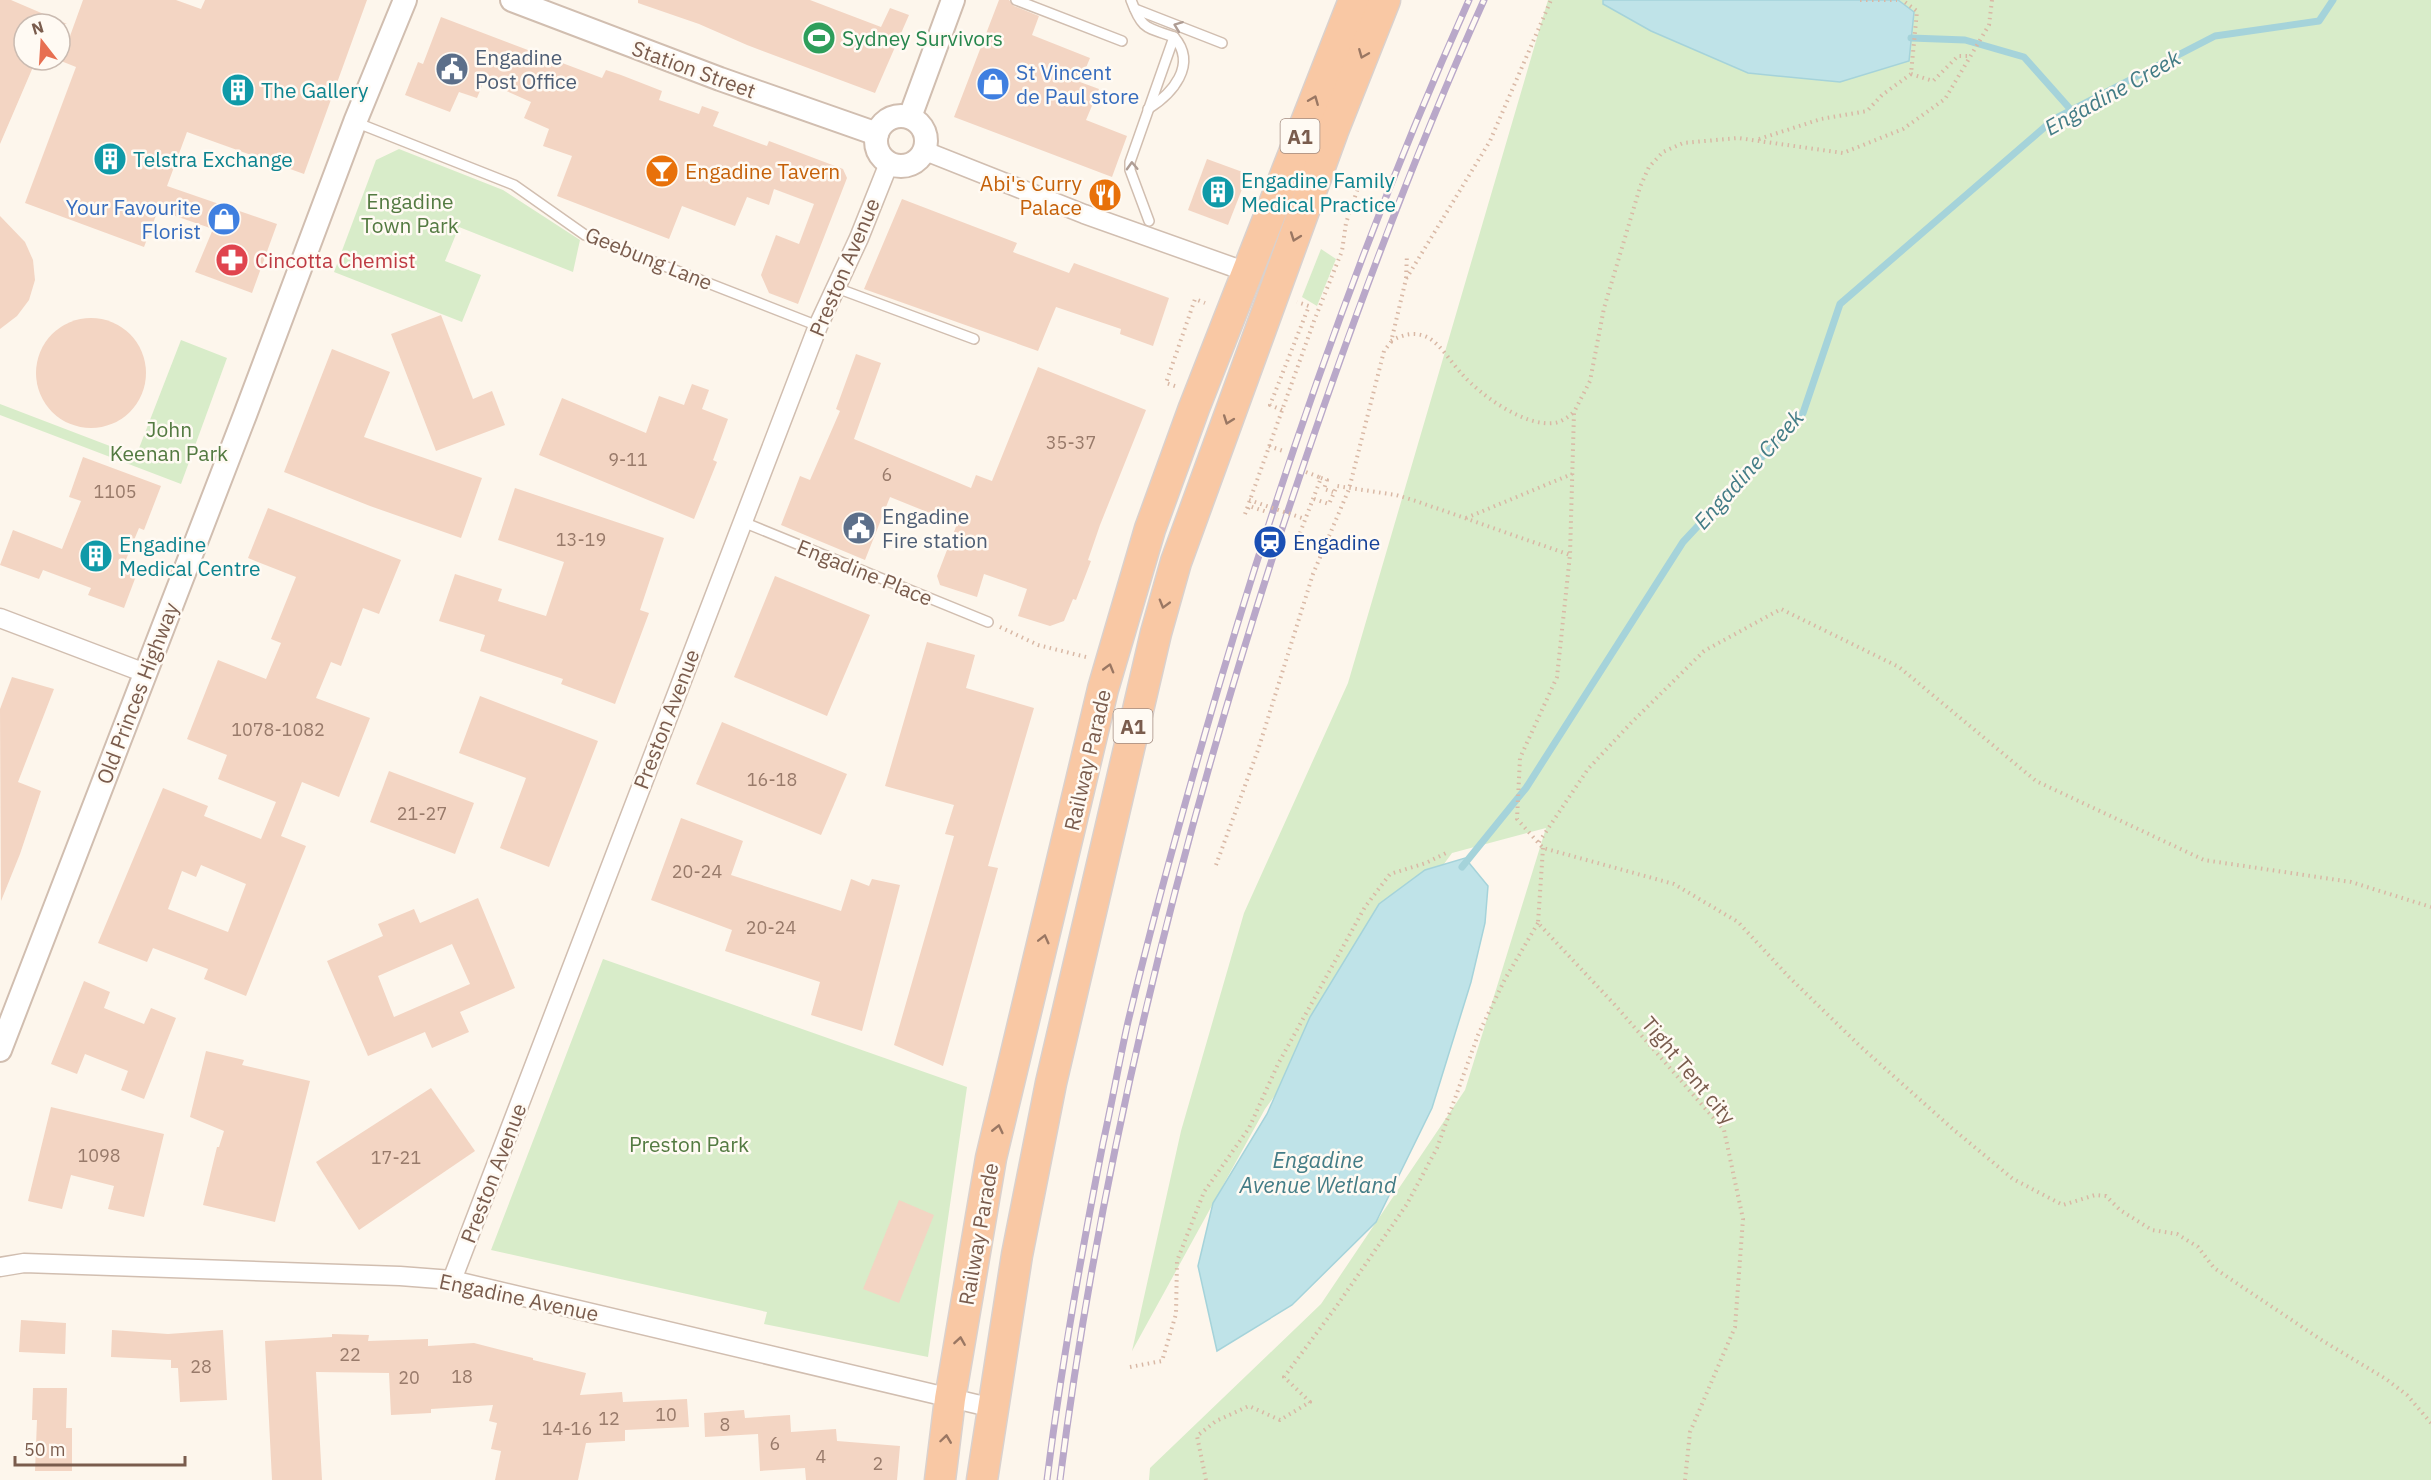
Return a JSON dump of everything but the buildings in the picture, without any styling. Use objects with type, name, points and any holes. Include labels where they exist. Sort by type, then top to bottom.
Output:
[{"type":"highway","name":"Railway Parade","points":[[940,1480],[950,1399],[991,1158],[1103,690],[1150,528],[1194,408],[1354,0]]},
{"type":"highway","name":"Railway Parade","points":[[982,1480],[1017,1255],[1051,1083],[1156,633],[1176,562],[1333,131],[1385,0]]},
{"type":"street","name":"Old Princes Highway","points":[[0,1050],[355,122],[405,0]]},
{"type":"street","name":"Station Street","points":[[512,0],[720,79],[877,134]]},
{"type":"street","points":[[910,117],[953,0]]},
{"type":"street","points":[[894,117],[910,117],[923,127],[926,135],[925,151],[920,158],[905,166],[889,163],[878,150],[877,134],[887,121],[894,117]]},
{"type":"street","points":[[925,151],[1084,214],[1247,272]]},
{"type":"street","name":"Preston Avenue","points":[[452,1280],[818,326],[834,287],[859,238],[889,163]]},
{"type":"street","points":[[0,618],[145,673]]},
{"type":"street","name":"Engadine Avenue","points":[[0,1267],[24,1263],[400,1276],[452,1280],[993,1408]]},
{"type":"lane","points":[[1016,0],[1122,40]]},
{"type":"lane","points":[[1133,5],[1143,25],[1174,38],[1180,45],[1183,67],[1175,88],[1166,98],[1148,109]]},
{"type":"lane","points":[[1133,5],[1222,43]]},
{"type":"lane","points":[[1149,221],[1130,170],[1132,153],[1174,38]]},
{"type":"lane","name":"Geebung Lane","points":[[355,122],[514,185],[585,234],[818,326]]},
{"type":"lane","points":[[834,287],[974,339]]},
{"type":"lane","name":"Engadine Place","points":[[743,522],[988,622]]},
{"type":"path","points":[[1406,279],[1490,141],[1551,0]]},
{"type":"path","points":[[1860,0],[1900,0],[1917,11],[1911,74]]},
{"type":"path","points":[[1216,865],[1258,750],[1313,574],[1349,489],[1384,351],[1391,342],[1401,336],[1415,334],[1428,337],[1476,389],[1491,400],[1530,420],[1554,423],[1565,420],[1574,412],[1590,381],[1604,308],[1637,198],[1649,167],[1663,152],[1683,143],[1738,138],[1843,153],[1903,129],[1945,99],[1989,24],[1992,0]]},
{"type":"path","points":[[1911,74],[1933,81],[1958,56],[1971,56]]},
{"type":"path","points":[[1757,140],[1821,119],[1867,111],[1882,94],[1911,74]]},
{"type":"path","points":[[1267,513],[1249,506],[1245,514],[1342,251],[1346,223],[1358,188]]},
{"type":"path","points":[[1391,342],[1406,279],[1407,254]]},
{"type":"path","points":[[1175,386],[1166,383],[1195,299],[1205,303]]},
{"type":"path","points":[[1282,410],[1270,405],[1308,306],[1297,302]]},
{"type":"path","points":[[1206,1480],[1197,1436],[1216,1421],[1249,1406],[1280,1420],[1310,1402],[1284,1377],[1342,1299],[1407,1204],[1437,1148],[1478,1035],[1504,979],[1538,923],[1543,848],[1517,819],[1520,758],[1557,677],[1570,555],[1574,412]]},
{"type":"path","points":[[1269,446],[1286,452]]},
{"type":"path","points":[[1306,472],[1327,480],[1324,489],[1333,492]]},
{"type":"path","points":[[1466,518],[1572,474]]},
{"type":"path","points":[[1320,477],[1314,499],[1300,533],[1305,519],[1320,477]]},
{"type":"path","points":[[1314,499],[1329,504],[1337,486],[1396,495],[1570,555]]},
{"type":"path","points":[[1250,500],[1305,519]]},
{"type":"path","points":[[1539,842],[1588,770],[1630,723],[1704,651],[1781,609],[1899,667],[2036,781],[2204,860],[2351,882],[2431,907]]},
{"type":"path","points":[[988,622],[1038,645],[1086,657]]},
{"type":"path","points":[[1543,848],[1674,884],[1738,922],[1789,978],[1861,1047],[1953,1130],[2013,1179],[2063,1205],[2095,1195],[2106,1196],[2120,1210],[2152,1230],[2177,1234],[2198,1247],[2214,1268],[2323,1341],[2386,1379],[2407,1395],[2431,1423]]},
{"type":"path","points":[[1130,1366],[1162,1361],[1176,1314],[1177,1261],[1204,1191],[1249,1128],[1278,1064],[1365,907],[1390,874],[1426,863],[1448,852]]},
{"type":"path","name":"Tight Tent city","points":[[1538,923],[1614,1004],[1724,1131],[1743,1219],[1735,1327],[1690,1432],[1685,1480]]},
{"type":"green space","points":[[1548,0],[2431,0],[2431,1480],[1149,1480],[1150,1468],[1321,1304],[1465,1090],[1546,828],[1452,853],[1265,1109],[1132,1351],[1181,1131],[1244,913],[1348,683]]},
{"type":"green space","name":"Engadine Town Park","points":[[399,149],[503,190],[580,240],[573,272],[459,227],[445,261],[481,275],[462,322],[334,272],[376,160]]},
{"type":"green space","points":[[1321,249],[1336,259],[1317,306],[1302,297]]},
{"type":"green space","name":"John Keenan Park","points":[[181,340],[227,358],[181,484],[0,415],[0,404],[136,456]]},
{"type":"green space","name":"Preston Park","points":[[603,959],[967,1087],[928,1357],[764,1324],[767,1312],[491,1250]]},
{"type":"water","points":[[1603,0],[1898,0],[1914,12],[1909,61],[1840,82],[1748,73],[1651,31],[1603,4]]},
{"type":"water","name":"Engadine Avenue Wetland","points":[[1465,858],[1488,886],[1485,923],[1471,982],[1432,1108],[1376,1222],[1292,1305],[1217,1351],[1198,1266],[1213,1203],[1267,1114],[1310,1017],[1379,904],[1425,870]]},
{"type":"waterway","name":"Engadine Creek","points":[[1462,867],[1526,788],[1683,542],[1803,413],[1840,304],[2054,119],[2215,36],[2319,21],[2333,0]]},
{"type":"waterway","points":[[1911,38],[1965,40],[2024,57],[2072,111]]},
{"type":"railway","points":[[1047,1480],[1079,1269],[1128,1022],[1194,772],[1261,549],[1323,364],[1393,180],[1469,0]]},
{"type":"railway","points":[[1060,1480],[1097,1242],[1120,1125],[1146,1007],[1207,774],[1277,544],[1348,337],[1426,134],[1484,0]]},
{"type":"place","name":"Sydney Survivors","points":[[819,38]]},
{"type":"place","name":"Engadine Post Office","points":[[452,69]]},
{"type":"place","name":"St Vincent de Paul store","points":[[993,84]]},
{"type":"place","name":"The Gallery","points":[[238,90]]},
{"type":"place","name":"Telstra Exchange","points":[[110,159]]},
{"type":"place","name":"Engadine Tavern","points":[[662,171]]},
{"type":"place","name":"Engadine Family Medical Practice","points":[[1218,192]]},
{"type":"place","name":"Abi's Curry Palace","points":[[1105,195]]},
{"type":"place","name":"Your Favourite Florist","points":[[224,219]]},
{"type":"place","name":"Cincotta Chemist","points":[[232,260]]},
{"type":"place","name":"Engadine Fire station","points":[[859,528]]},
{"type":"place","name":"Engadine","points":[[1270,542]]},
{"type":"place","name":"Engadine Medical Centre","points":[[96,556]]}]
